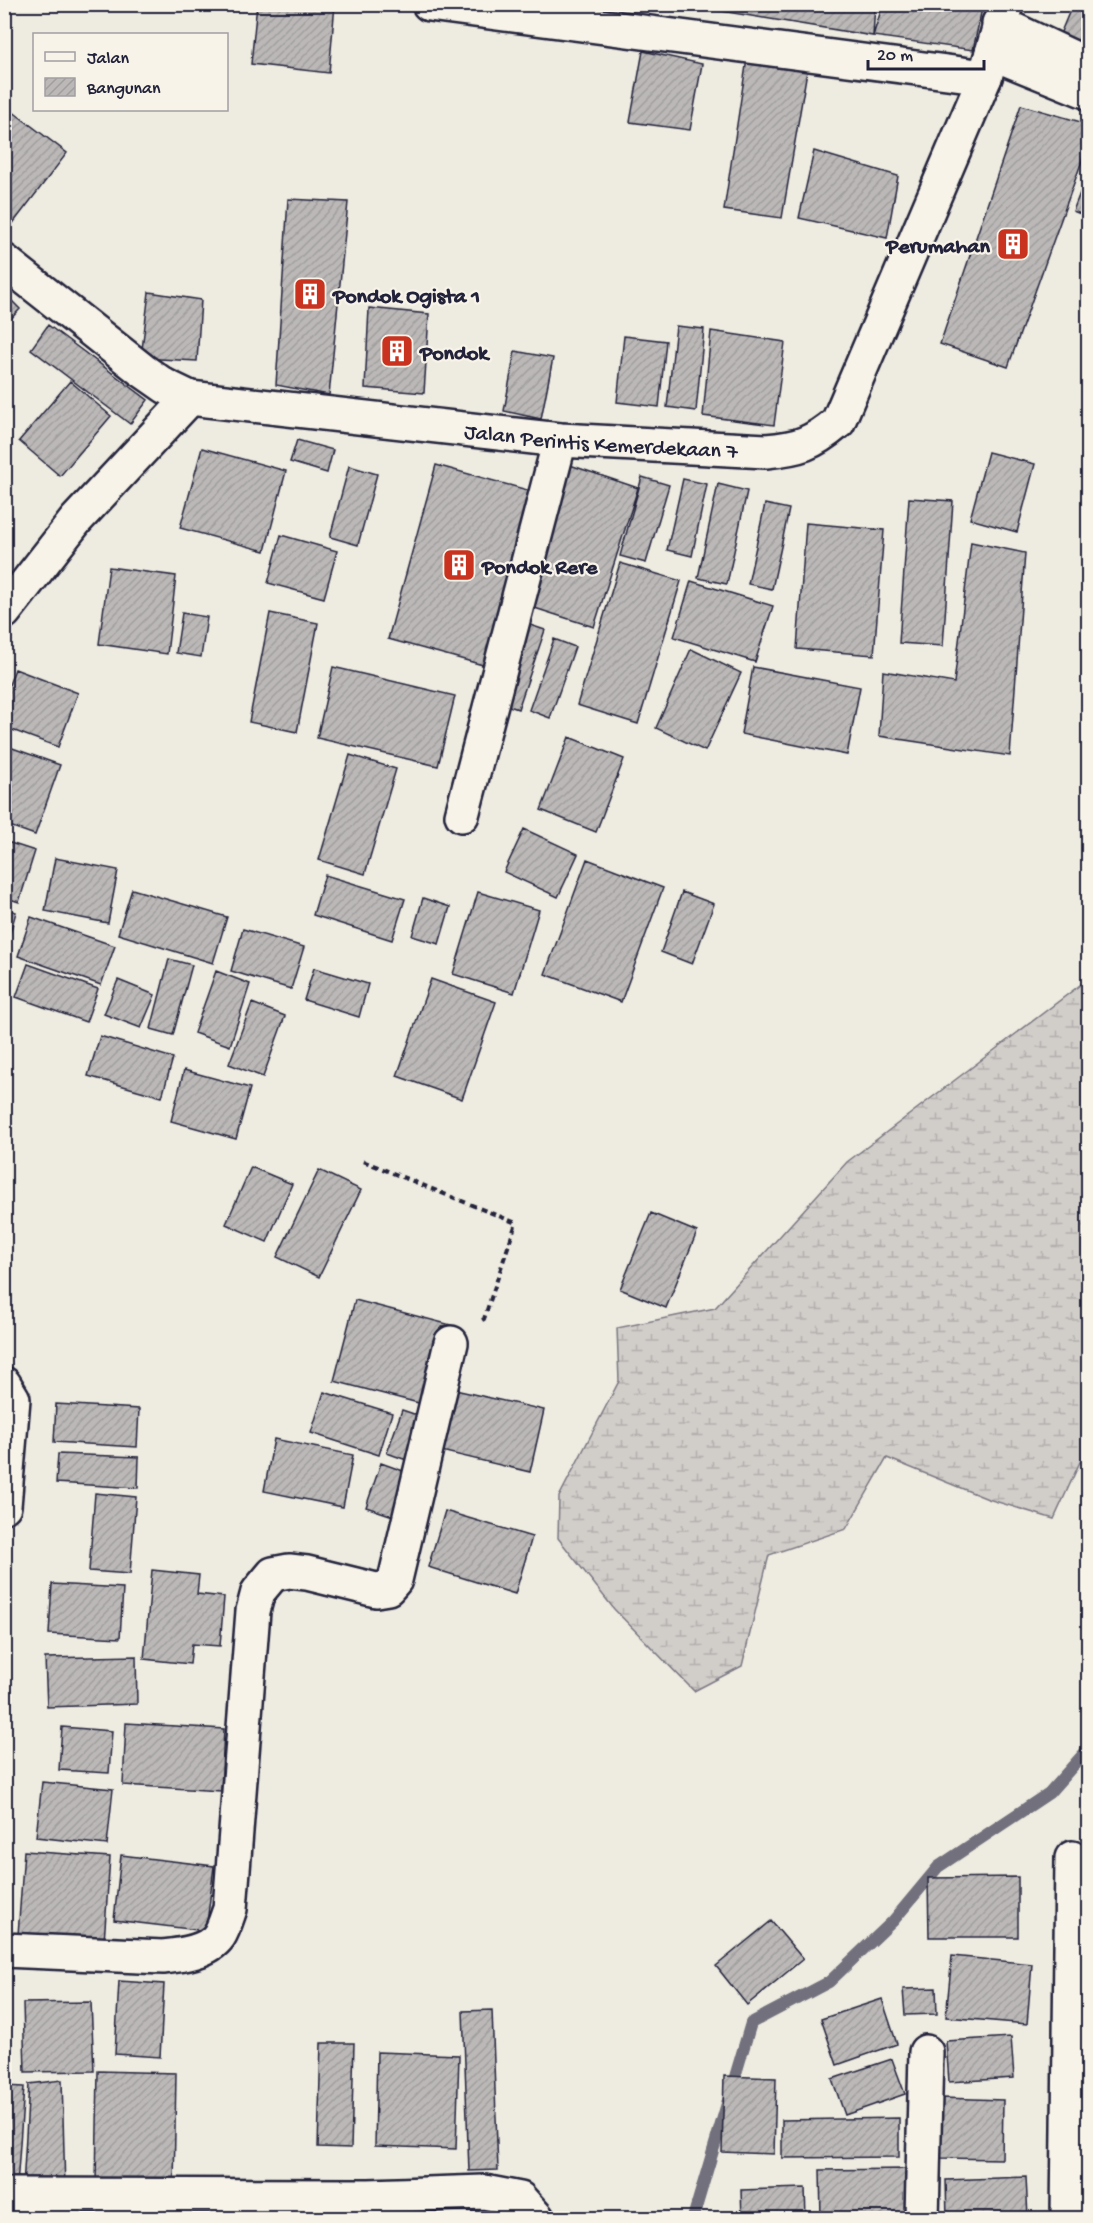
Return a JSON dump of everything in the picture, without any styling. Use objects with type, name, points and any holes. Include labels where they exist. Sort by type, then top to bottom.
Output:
[{"type":"street","points":[[429,4],[995,39],[1089,65]]},
{"type":"street","points":[[995,39],[1089,92]]},
{"type":"street","name":"Jalan Perintis Kemerdekaan 7","points":[[4,261],[142,370],[165,386],[190,398],[560,440],[766,451],[791,449],[820,438],[838,422],[995,39]]},
{"type":"street","points":[[4,612],[76,520],[190,398]]},
{"type":"street","points":[[462,814],[560,440]]},
{"type":"street","points":[[4,1950],[163,1957],[202,1948],[219,1937],[230,1909],[253,1611],[258,1592],[273,1574],[289,1571],[307,1573],[376,1590],[388,1588],[395,1580],[451,1343]]},
{"type":"street","points":[[4,1384],[13,1399],[4,1506]]},
{"type":"street","points":[[1068,2218],[1072,1858]]},
{"type":"street","points":[[922,2218],[926,2052]]},
{"type":"street","points":[[4,2195],[369,2196],[484,2192],[520,2199],[537,2218]]},
{"type":"path","points":[[363,1161],[516,1224],[484,1318],[451,1343]]},
{"type":"green space","points":[[1088,979],[1088,1465],[1080,1462],[1054,1519],[988,1499],[887,1458],[846,1529],[769,1555],[742,1666],[694,1691],[614,1609],[558,1538],[559,1497],[619,1381],[617,1328],[715,1308],[847,1162]]},
{"type":"building","points":[[257,4],[335,4],[329,73],[251,64]]},
{"type":"building","points":[[679,4],[875,4],[873,36]]},
{"type":"building","points":[[883,4],[983,4],[973,50],[873,36]]},
{"type":"building","points":[[1071,8],[1088,15],[1088,52],[1058,39]]},
{"type":"building","points":[[643,51],[702,64],[690,130],[630,122]]},
{"type":"building","points":[[747,59],[807,71],[782,218],[724,210]]},
{"type":"building","points":[[4,105],[67,153],[4,235]]},
{"type":"building","name":"Perumahan","points":[[1021,105],[1088,124],[1088,144],[1008,367],[940,344]]},
{"type":"building","points":[[814,151],[898,176],[887,238],[799,218]]},
{"type":"building","points":[[1088,172],[1088,217],[1073,211]]},
{"type":"building","name":"Pondok Ogista 1","points":[[288,199],[348,202],[329,395],[276,385]]},
{"type":"building","points":[[149,292],[201,300],[197,361],[141,358]]},
{"type":"building","points":[[4,293],[20,309],[4,326]]},
{"type":"building","name":"Pondok","points":[[369,308],[429,314],[424,393],[365,388]]},
{"type":"building","points":[[48,325],[148,400],[130,424],[31,349]]},
{"type":"building","points":[[676,326],[704,329],[696,411],[667,407]]},
{"type":"building","points":[[711,331],[785,342],[774,425],[703,416]]},
{"type":"building","points":[[624,336],[666,341],[659,407],[617,402]]},
{"type":"building","points":[[515,351],[553,358],[541,419],[504,411]]},
{"type":"building","points":[[70,381],[111,416],[60,476],[19,441]]},
{"type":"building","points":[[297,440],[333,450],[327,473],[290,462]]},
{"type":"building","points":[[202,448],[286,471],[265,551],[180,528]]},
{"type":"building","points":[[988,452],[1035,464],[1017,532],[970,519]]},
{"type":"building","points":[[564,463],[638,488],[594,627],[519,603]]},
{"type":"building","name":"Pondok Rere","points":[[436,465],[531,491],[483,665],[388,639]]},
{"type":"building","points":[[349,466],[377,474],[358,545],[330,537]]},
{"type":"building","points":[[642,477],[669,485],[646,563],[620,556]]},
{"type":"building","points":[[683,479],[707,484],[692,556],[667,550]]},
{"type":"building","points":[[718,484],[747,491],[727,584],[698,578]]},
{"type":"building","points":[[909,498],[953,501],[943,646],[899,643]]},
{"type":"building","points":[[765,504],[789,509],[772,589],[748,584]]},
{"type":"building","points":[[806,523],[884,530],[874,655],[797,649]]},
{"type":"building","points":[[281,535],[337,551],[324,598],[268,583]]},
{"type":"building","points":[[971,542],[1025,553],[1010,756],[879,736],[883,671],[954,683]]},
{"type":"building","points":[[620,563],[681,581],[638,724],[577,705]]},
{"type":"building","points":[[109,567],[176,576],[167,654],[99,644]]},
{"type":"building","points":[[691,581],[773,606],[755,662],[674,637]]},
{"type":"building","points":[[182,613],[207,617],[201,657],[176,653]]},
{"type":"building","points":[[270,613],[318,623],[297,732],[249,722]]},
{"type":"building","points":[[521,622],[545,630],[518,709],[495,701]]},
{"type":"building","points":[[554,639],[575,647],[550,718],[529,710]]},
{"type":"building","points":[[691,649],[741,673],[705,751],[656,728]]},
{"type":"building","points":[[333,667],[455,696],[438,766],[317,738]]},
{"type":"building","points":[[753,667],[860,687],[847,755],[741,734]]},
{"type":"building","points":[[15,669],[78,693],[58,747],[4,727],[4,698]]},
{"type":"building","points":[[569,737],[624,759],[596,832],[541,810]]},
{"type":"building","points":[[4,745],[60,765],[35,835],[4,824]]},
{"type":"building","points":[[350,755],[396,769],[365,874],[319,860]]},
{"type":"building","points":[[524,829],[578,854],[558,897],[504,872]]},
{"type":"building","points":[[4,841],[35,851],[19,902],[4,897]]},
{"type":"building","points":[[55,858],[118,870],[108,923],[45,911]]},
{"type":"building","points":[[587,859],[663,888],[621,1002],[545,974]]},
{"type":"building","points":[[325,875],[405,899],[392,940],[313,915]]},
{"type":"building","points":[[132,889],[227,917],[213,963],[118,934]]},
{"type":"building","points":[[478,892],[539,910],[514,993],[453,974]]},
{"type":"building","points":[[682,892],[714,904],[692,964],[661,952]]},
{"type":"building","points":[[423,898],[450,907],[439,944],[412,936]]},
{"type":"building","points":[[4,908],[16,912],[6,948],[4,947]]},
{"type":"building","points":[[31,917],[115,946],[101,985],[18,956]]},
{"type":"building","points":[[243,929],[304,947],[291,989],[231,971]]},
{"type":"building","points":[[4,950],[9,952],[4,971]]},
{"type":"building","points":[[169,959],[192,965],[173,1035],[151,1029]]},
{"type":"building","points":[[28,964],[98,989],[86,1022],[16,997]]},
{"type":"building","points":[[314,968],[368,984],[359,1017],[304,1000]]},
{"type":"building","points":[[216,971],[250,984],[230,1046],[194,1033]]},
{"type":"building","points":[[431,979],[496,1002],[462,1099],[397,1076]]},
{"type":"building","points":[[118,980],[155,995],[141,1028],[104,1014]]},
{"type":"building","points":[[252,1003],[285,1016],[263,1077],[229,1064]]},
{"type":"building","points":[[100,1036],[173,1058],[162,1097],[88,1076]]},
{"type":"building","points":[[184,1070],[250,1088],[236,1139],[171,1121]]},
{"type":"building","points":[[251,1167],[292,1184],[267,1242],[226,1224]]},
{"type":"building","points":[[319,1170],[361,1190],[319,1277],[277,1257]]},
{"type":"building","points":[[651,1213],[697,1232],[666,1308],[620,1289]]},
{"type":"building","points":[[355,1300],[451,1325],[430,1406],[334,1381]]},
{"type":"building","points":[[451,1389],[544,1410],[530,1472],[437,1450]]},
{"type":"building","points":[[324,1392],[392,1413],[379,1455],[311,1433]]},
{"type":"building","points":[[56,1404],[139,1409],[137,1447],[54,1442]]},
{"type":"building","points":[[402,1410],[426,1418],[412,1462],[387,1453]]},
{"type":"building","points":[[274,1439],[353,1455],[343,1507],[264,1491]]},
{"type":"building","points":[[58,1454],[139,1457],[138,1488],[56,1483]]},
{"type":"building","points":[[381,1463],[417,1476],[402,1519],[366,1507]]},
{"type":"building","points":[[95,1493],[136,1497],[130,1574],[89,1571]]},
{"type":"building","points":[[445,1511],[532,1537],[515,1594],[428,1567]]},
{"type":"building","points":[[152,1570],[199,1575],[197,1594],[224,1597],[220,1646],[192,1644],[190,1664],[144,1659]]},
{"type":"building","points":[[52,1584],[123,1588],[120,1638],[49,1634]]},
{"type":"building","points":[[136,1656],[137,1704],[47,1707],[45,1658]]},
{"type":"building","points":[[126,1723],[224,1729],[221,1791],[123,1785]]},
{"type":"building","points":[[62,1727],[112,1731],[109,1773],[59,1770]]},
{"type":"building","points":[[42,1782],[113,1789],[107,1845],[36,1837]]},
{"type":"building","points":[[24,1851],[110,1857],[104,1942],[18,1935]]},
{"type":"building","points":[[121,1855],[214,1866],[206,1931],[114,1920]]},
{"type":"building","points":[[1018,1877],[1018,1937],[929,1937],[928,1878]]},
{"type":"building","points":[[771,1921],[803,1959],[747,2005],[716,1966]]},
{"type":"building","points":[[952,1956],[1032,1964],[1027,2024],[946,2017]]},
{"type":"building","points":[[119,1981],[164,1984],[160,2057],[115,2054]]},
{"type":"building","points":[[936,1988],[937,2014],[905,2015],[903,1989]]},
{"type":"building","points":[[882,1999],[897,2044],[837,2065],[821,2019]]},
{"type":"building","points":[[91,2002],[94,2071],[25,2072],[23,2003]]},
{"type":"building","points":[[492,2010],[498,2170],[469,2171],[463,2011]]},
{"type":"building","points":[[1011,2037],[1014,2078],[949,2082],[946,2041]]},
{"type":"building","points":[[1078,2038],[1088,2038],[1088,2101],[1077,2101]]},
{"type":"building","points":[[321,2043],[354,2043],[351,2148],[318,2147]]},
{"type":"building","points":[[377,2052],[459,2055],[456,2149],[375,2146]]},
{"type":"building","points":[[892,2059],[905,2094],[845,2115],[832,2079]]},
{"type":"building","points":[[98,2071],[176,2073],[174,2185],[96,2183]]},
{"type":"building","points":[[724,2076],[776,2078],[774,2154],[722,2152]]},
{"type":"building","points":[[62,2080],[65,2189],[23,2188],[29,2084]]},
{"type":"building","points":[[4,2086],[24,2087],[17,2186],[4,2185]]},
{"type":"building","points":[[942,2098],[1003,2100],[1002,2159],[941,2158]]},
{"type":"building","points":[[1085,2113],[1088,2113],[1088,2177],[1086,2177]]},
{"type":"building","points":[[899,2118],[899,2157],[782,2158],[782,2120]]},
{"type":"building","points":[[906,2169],[907,2218],[821,2218],[820,2170]]},
{"type":"building","points":[[1026,2177],[1028,2218],[947,2218],[946,2180]]},
{"type":"building","points":[[805,2188],[806,2218],[742,2218],[741,2190]]},
{"type":"waterway","points":[[693,2218],[751,2023],[829,1982],[893,1921],[938,1867],[1049,1793],[1088,1749]]},
{"type":"place","name":"Perumahan","points":[[1013,244]]},
{"type":"place","name":"Pondok Ogista 1","points":[[310,294]]},
{"type":"place","name":"Pondok","points":[[397,351]]},
{"type":"place","name":"Pondok Rere","points":[[459,565]]}]
